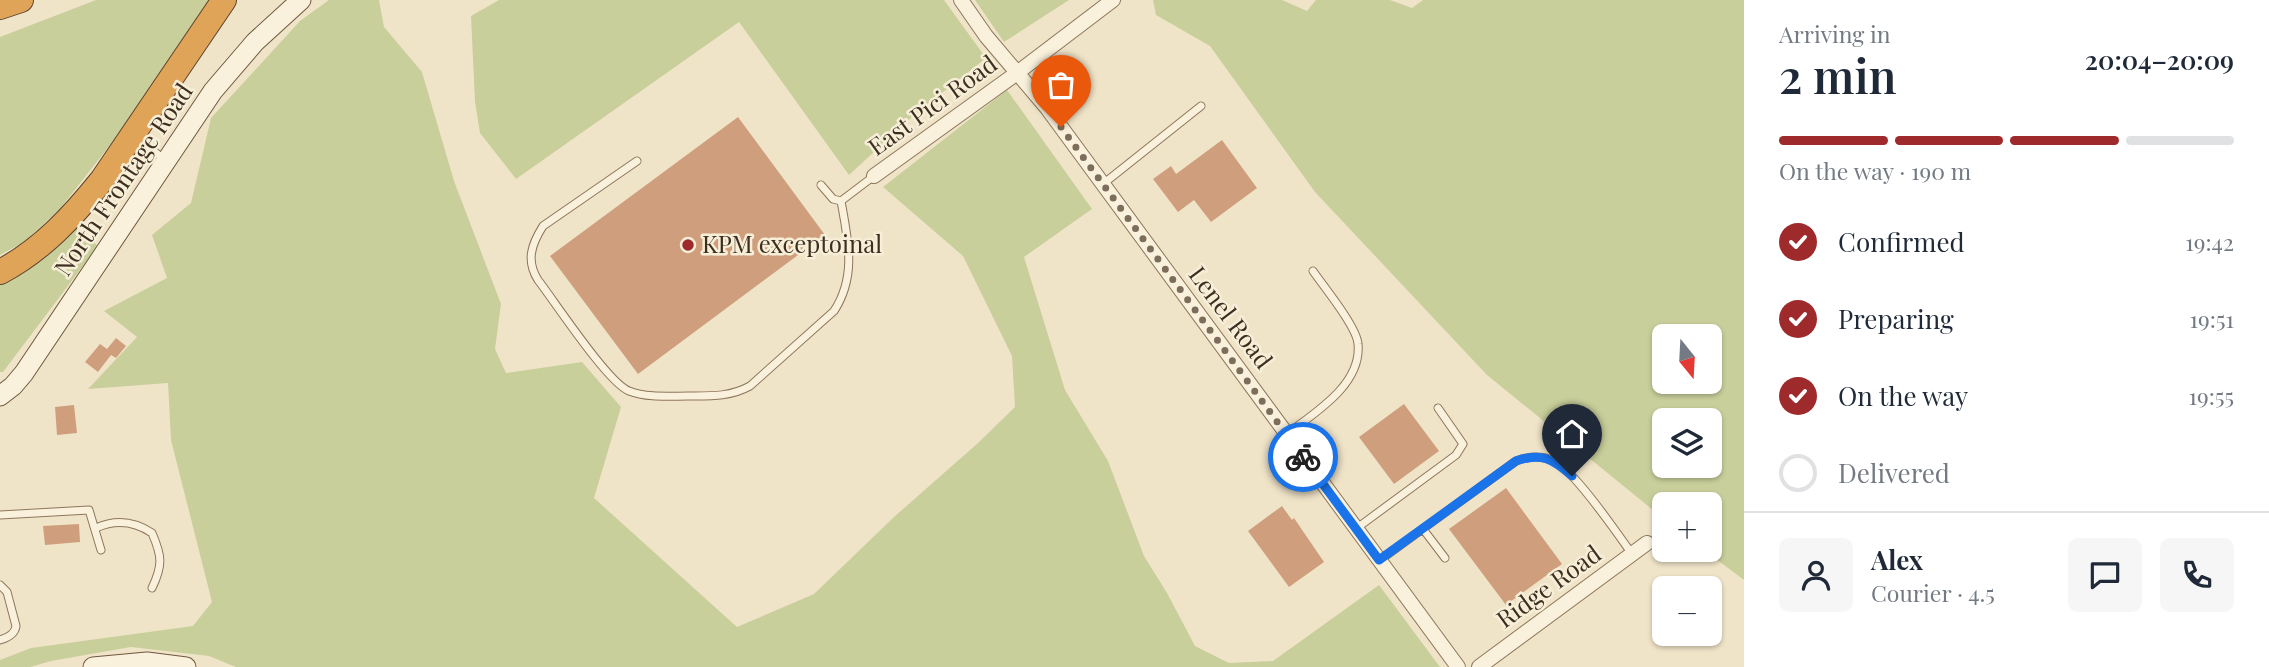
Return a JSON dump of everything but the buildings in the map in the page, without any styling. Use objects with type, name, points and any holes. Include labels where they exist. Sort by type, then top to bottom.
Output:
[{"type":"highway","points":[[0,7],[21,0]]},
{"type":"highway","points":[[0,272],[35,249],[62,226],[102,180],[224,0]]},
{"type":"main road","name":"North Frontage Road","points":[[0,396],[24,373],[208,99],[270,27],[300,0]]},
{"type":"main road","points":[[93,667],[147,662],[186,667]]},
{"type":"street","name":"Lenel Road","points":[[961,0],[986,36],[1047,108],[1458,667]]},
{"type":"street","name":"East Pici Road","points":[[874,176],[1113,0]]},
{"type":"street","name":"Ridge Road","points":[[1479,667],[1647,543]]},
{"type":"lane","points":[[1103,185],[1201,106]]},
{"type":"lane","points":[[132,135],[165,161]]},
{"type":"lane","points":[[637,161],[542,226],[530,256],[533,272],[538,280],[613,380],[640,394],[717,396],[738,393],[750,386],[834,311],[842,299],[850,268],[850,250],[841,201]]},
{"type":"lane","points":[[841,201],[874,176]]},
{"type":"lane","points":[[821,185],[833,199],[841,201]]},
{"type":"lane","points":[[1287,434],[1337,394],[1357,362],[1359,344],[1353,331],[1313,271]]},
{"type":"lane","points":[[1356,529],[1457,455],[1463,444],[1438,408]]},
{"type":"lane","points":[[1379,560],[1516,461],[1540,457],[1552,459],[1572,476],[1632,554]]},
{"type":"lane","points":[[0,516],[89,510],[101,550]]},
{"type":"lane","points":[[96,528],[108,523],[135,523],[152,533],[161,559],[160,571],[152,588]]},
{"type":"lane","points":[[1423,529],[1445,558]]},
{"type":"lane","points":[[0,585],[7,592],[16,630],[0,640]]},
{"type":"green space","points":[[96,0],[220,0],[221,4],[59,210],[24,242],[0,255],[0,37]]},
{"type":"green space","points":[[329,0],[379,0],[384,27],[422,72],[454,181],[501,304],[495,349],[506,373],[582,362],[621,407],[594,498],[737,627],[814,594],[1015,407],[1012,356],[963,256],[883,187],[1007,90],[1092,209],[1024,257],[1065,390],[1108,461],[1144,556],[1195,646],[1229,663],[1273,661],[1379,585],[1440,667],[236,667],[209,656],[131,647],[30,667],[0,667],[0,660],[31,648],[193,626],[212,602],[171,440],[168,383],[88,389],[137,337],[104,311],[167,278],[152,235],[191,203],[211,118],[300,21]]},
{"type":"green space","points":[[499,0],[944,0],[986,58],[912,117],[849,175],[739,22],[516,179],[480,133],[475,102],[471,16]]},
{"type":"green space","points":[[975,0],[1069,0],[1004,42]]},
{"type":"green space","points":[[1153,0],[1282,0],[1307,11],[1316,0],[1390,0],[1412,8],[1423,0],[1744,0],[1744,580],[1720,562],[1722,492],[1652,492],[1652,509],[1487,375],[1315,192],[1210,46],[1156,15]]},
{"type":"green space","points":[[76,228],[98,246],[3,372],[0,372],[0,284]]},
{"type":"way so far","points":[[1061,127],[1303,457]]},
{"type":"place","name":"KPM exceptoinal","points":[[688,245]]},
{"type":"route","points":[[1303,457],[1379,560],[1516,461],[1532,457],[1552,459],[1572,476]]}]
